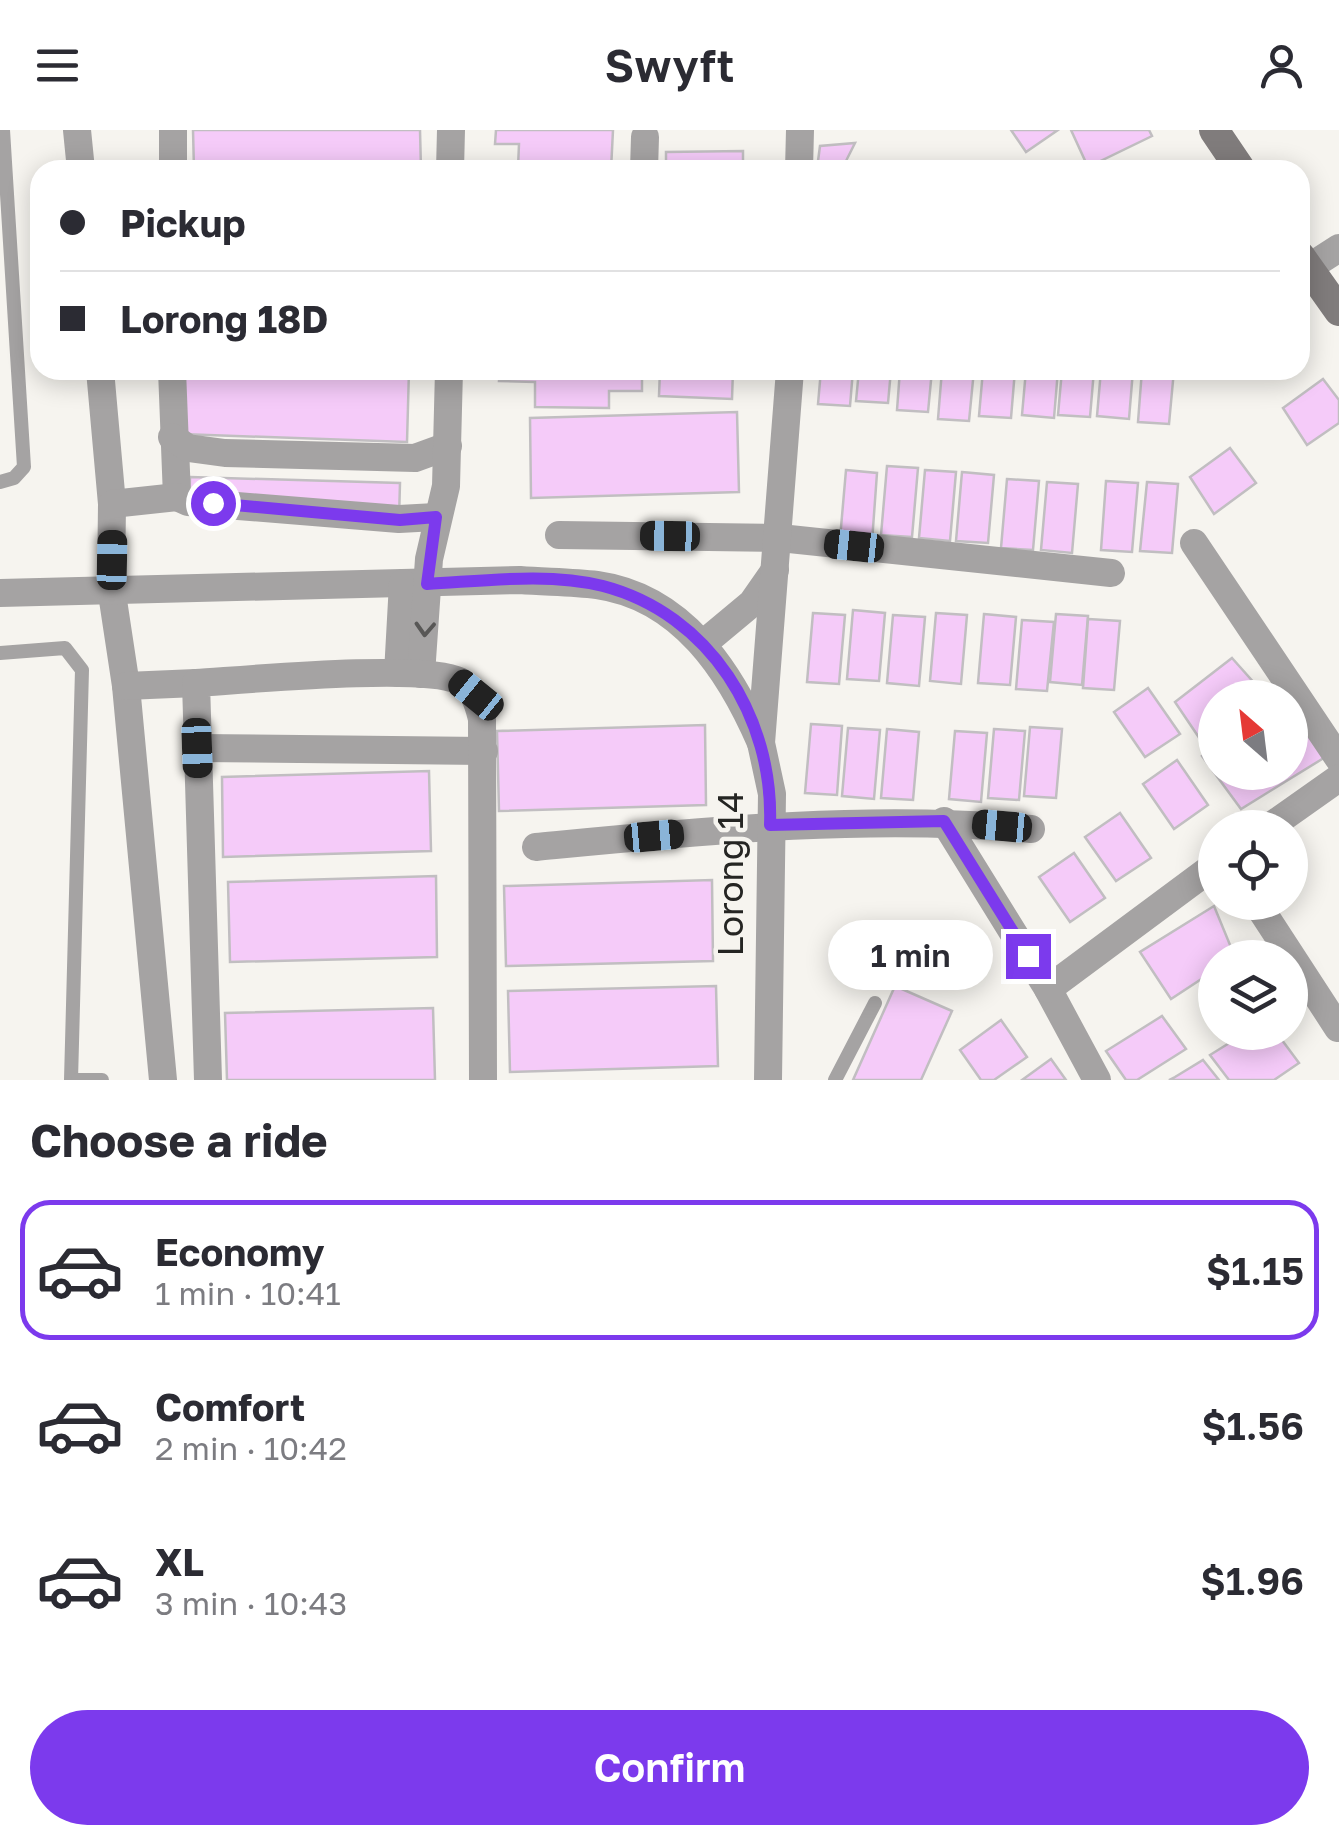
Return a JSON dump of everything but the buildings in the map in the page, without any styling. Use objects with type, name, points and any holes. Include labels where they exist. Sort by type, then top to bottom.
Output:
[{"type":"street","points":[[78,130],[80,160]]},
{"type":"street","points":[[173,130],[173,160]]},
{"type":"street","points":[[450,130],[450,160]]},
{"type":"street","points":[[798,160],[800,130]]},
{"type":"street","points":[[1214,130],[1235,160]]},
{"type":"street","points":[[644,160],[645,137]]},
{"type":"street","points":[[1310,260],[1339,248]]},
{"type":"street","points":[[1310,270],[1339,311]]},
{"type":"street","points":[[101,380],[112,504],[111,587],[126,686],[163,1080]]},
{"type":"street","points":[[172,380],[176,497]]},
{"type":"street","points":[[410,674],[415,584],[446,486],[449,380]]},
{"type":"street","name":"Lorong 14","points":[[770,1079],[772,794],[761,743],[789,380]]},
{"type":"street","points":[[172,436],[188,448],[225,453],[415,458],[448,446]]},
{"type":"street","points":[[112,504],[176,497],[188,502],[400,520],[436,517]]},
{"type":"street","points":[[558,535],[1111,573]]},
{"type":"street","points":[[1194,543],[1339,759]]},
{"type":"street","points":[[704,644],[752,604],[779,551]]},
{"type":"street","points":[[0,593],[111,587],[520,580],[601,586],[650,603],[704,644],[729,674],[761,743]]},
{"type":"street","points":[[126,686],[410,674],[458,680],[476,695],[484,751],[483,1080]]},
{"type":"street","points":[[196,683],[208,1080]]},
{"type":"street","points":[[197,748],[484,751]]},
{"type":"street","points":[[1294,810],[1339,778]]},
{"type":"street","points":[[944,821],[1048,989],[1097,1080]]},
{"type":"street","points":[[536,848],[770,825],[944,821],[1031,829]]},
{"type":"street","points":[[1048,989],[1198,878]]},
{"type":"street","points":[[1268,920],[1338,1028]]},
{"type":"lane","points":[[0,482],[14,478],[24,467],[3,130]]},
{"type":"lane","points":[[0,653],[65,648],[82,670],[75,1080],[102,1080]]},
{"type":"lane","points":[[835,1080],[875,1003]]},
{"type":"route","points":[[213,503],[400,520],[436,517],[427,584],[520,580],[601,586],[650,603],[704,644],[729,674],[761,743],[772,794],[770,825],[944,821],[1028,956]]}]
